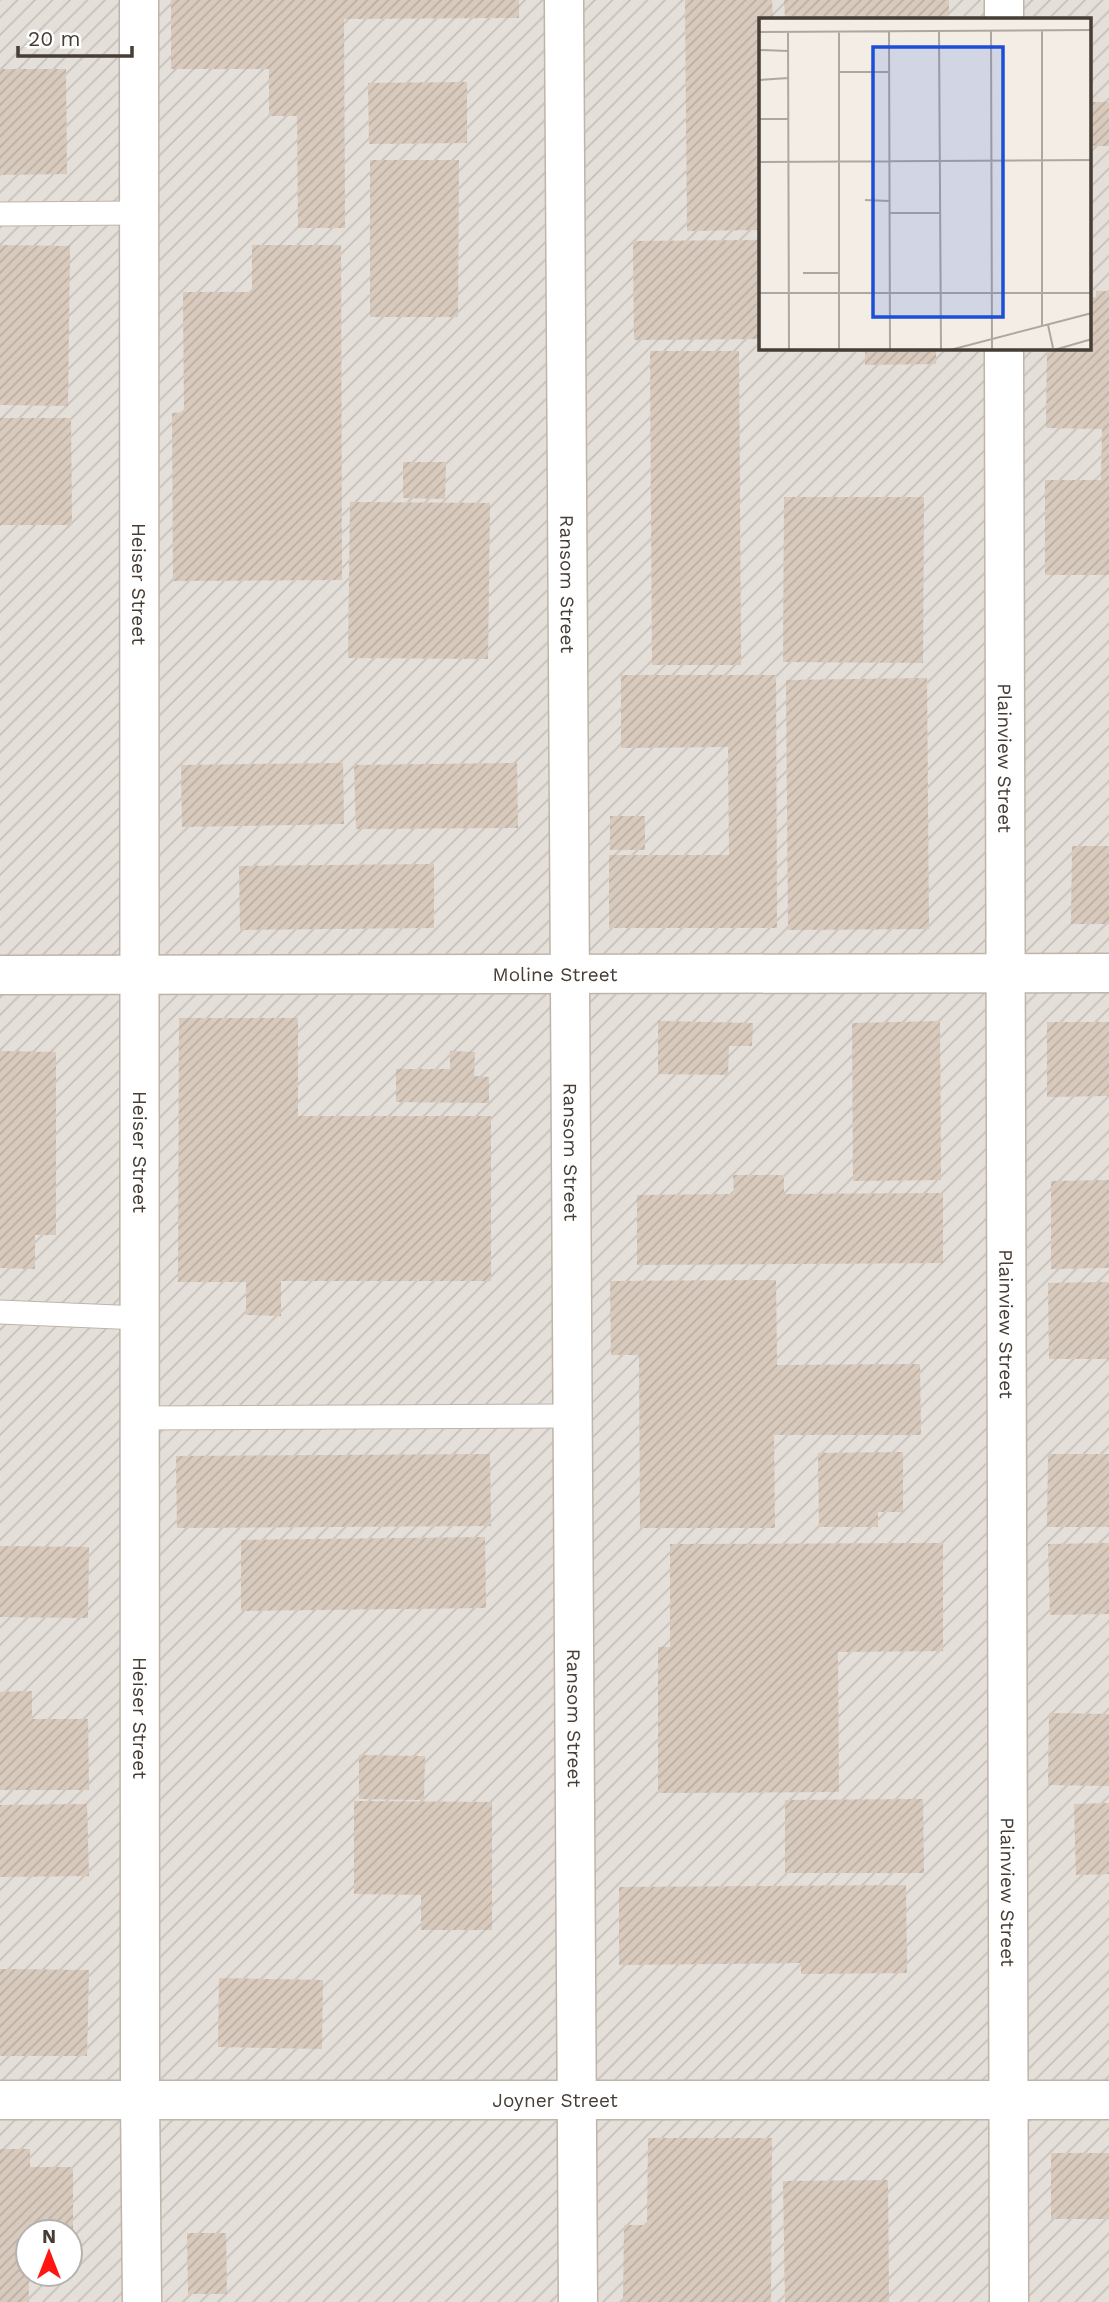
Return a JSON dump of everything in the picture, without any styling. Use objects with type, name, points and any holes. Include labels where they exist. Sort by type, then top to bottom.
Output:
[{"type":"street","name":"Heiser Street","points":[[139,0],[142,2302]]},
{"type":"street","name":"Ransom Street","points":[[564,0],[578,2302]]},
{"type":"street","points":[[1004,0],[1004,18]]},
{"type":"street","name":"Plainview Street","points":[[1004,350],[1009,2302]]},
{"type":"street","name":"Moline Street","points":[[0,975],[1109,973]]},
{"type":"street","name":"Joyner Street","points":[[0,2100],[1109,2100]]},
{"type":"lane","points":[[0,214],[140,213]]},
{"type":"lane","points":[[0,1312],[140,1318]]},
{"type":"lane","points":[[140,1418],[573,1416]]},
{"type":"shaded area","points":[[0,0],[1109,0],[1109,2302],[0,2302]]},
{"type":"building","points":[[171,0],[519,0],[519,18],[344,19],[345,228],[298,228],[297,116],[269,116],[269,69],[171,69]]},
{"type":"building","points":[[685,0],[772,0],[773,18],[759,18],[759,230],[687,231]]},
{"type":"building","points":[[784,0],[949,0],[949,18],[785,18]]},
{"type":"building","points":[[0,69],[66,69],[67,174],[0,175]]},
{"type":"building","points":[[467,82],[467,143],[369,144],[368,83]]},
{"type":"building","points":[[1092,102],[1109,102],[1109,146],[1092,146]]},
{"type":"building","points":[[370,160],[459,160],[458,317],[370,317]]},
{"type":"building","points":[[759,240],[759,339],[634,340],[633,241]]},
{"type":"building","points":[[0,245],[70,246],[68,406],[0,405]]},
{"type":"building","points":[[252,245],[341,245],[342,580],[173,581],[172,413],[184,412],[183,292],[252,292]]},
{"type":"building","points":[[1096,291],[1109,291],[1109,575],[1045,575],[1045,480],[1101,480],[1102,429],[1046,428],[1047,350],[1092,350],[1092,297],[1096,297]]},
{"type":"building","points":[[936,350],[936,364],[865,365],[865,352],[784,352]]},
{"type":"building","points":[[650,351],[739,351],[741,665],[652,665]]},
{"type":"building","points":[[0,418],[71,418],[72,525],[0,525]]},
{"type":"building","points":[[403,462],[446,462],[445,499],[403,498]]},
{"type":"building","points":[[784,497],[924,497],[923,663],[783,662]]},
{"type":"building","points":[[350,502],[490,503],[488,659],[348,658]]},
{"type":"building","points":[[621,675],[776,675],[777,928],[609,928],[609,855],[729,855],[728,747],[621,748]]},
{"type":"building","points":[[927,678],[929,929],[788,930],[786,680]]},
{"type":"building","points":[[343,763],[344,824],[182,827],[181,765]]},
{"type":"building","points":[[517,763],[518,828],[356,829],[354,765]]},
{"type":"building","points":[[610,816],[645,816],[645,850],[610,850]]},
{"type":"building","points":[[1072,846],[1109,846],[1109,924],[1071,924]]},
{"type":"building","points":[[434,864],[434,928],[240,930],[239,866]]},
{"type":"building","points":[[179,1018],[298,1018],[298,1116],[491,1116],[491,1281],[281,1281],[281,1316],[246,1315],[246,1282],[178,1282]]},
{"type":"building","points":[[658,1021],[753,1023],[752,1046],[729,1046],[728,1075],[658,1074]]},
{"type":"building","points":[[940,1021],[941,1180],[853,1181],[852,1023]]},
{"type":"building","points":[[1047,1022],[1109,1022],[1109,1096],[1047,1097]]},
{"type":"building","points":[[0,1051],[56,1052],[56,1235],[35,1235],[35,1269],[0,1268]]},
{"type":"building","points":[[450,1051],[475,1052],[474,1076],[489,1077],[489,1103],[396,1102],[396,1069],[450,1069]]},
{"type":"building","points":[[733,1175],[784,1175],[784,1194],[943,1193],[943,1263],[637,1265],[637,1195],[734,1194]]},
{"type":"building","points":[[1109,1180],[1109,1268],[1051,1269],[1051,1181]]},
{"type":"building","points":[[776,1280],[777,1365],[920,1364],[921,1435],[774,1435],[775,1528],[640,1528],[639,1355],[611,1355],[610,1281]]},
{"type":"building","points":[[1109,1282],[1109,1359],[1049,1359],[1048,1283]]},
{"type":"building","points":[[903,1452],[903,1512],[878,1512],[878,1527],[819,1527],[818,1453]]},
{"type":"building","points":[[490,1454],[491,1526],[177,1528],[176,1456]]},
{"type":"building","points":[[1048,1454],[1109,1454],[1109,1527],[1047,1527]]},
{"type":"building","points":[[485,1537],[486,1608],[241,1611],[241,1540]]},
{"type":"building","points":[[943,1543],[943,1651],[838,1652],[839,1792],[658,1793],[658,1647],[670,1647],[670,1544]]},
{"type":"building","points":[[1109,1543],[1109,1614],[1050,1615],[1048,1544]]},
{"type":"building","points":[[0,1546],[89,1547],[88,1618],[0,1617]]},
{"type":"building","points":[[32,1691],[32,1719],[88,1719],[89,1790],[0,1790],[0,1692]]},
{"type":"building","points":[[1049,1713],[1109,1714],[1109,1786],[1048,1785]]},
{"type":"building","points":[[359,1755],[425,1756],[424,1800],[359,1799]]},
{"type":"building","points":[[923,1799],[924,1873],[785,1873],[785,1800]]},
{"type":"building","points":[[354,1801],[492,1802],[492,1930],[421,1930],[421,1895],[354,1894]]},
{"type":"building","points":[[1109,1803],[1109,1874],[1076,1875],[1074,1804]]},
{"type":"building","points":[[87,1804],[89,1876],[0,1877],[0,1805]]},
{"type":"building","points":[[906,1885],[907,1973],[801,1974],[801,1963],[619,1965],[619,1887]]},
{"type":"building","points":[[0,1969],[89,1970],[87,2056],[0,2056]]},
{"type":"building","points":[[219,1978],[323,1980],[322,2049],[218,2047]]},
{"type":"building","points":[[648,2138],[772,2138],[771,2302],[623,2302],[624,2225],[647,2225]]},
{"type":"building","points":[[0,2149],[30,2149],[30,2167],[73,2167],[73,2218],[14,2218],[14,2288],[29,2288],[29,2302],[0,2302]]},
{"type":"building","points":[[1051,2153],[1109,2153],[1109,2219],[1051,2219]]},
{"type":"building","points":[[888,2180],[889,2302],[785,2302],[783,2181]]},
{"type":"building","points":[[187,2233],[226,2233],[227,2294],[188,2294]]}]
